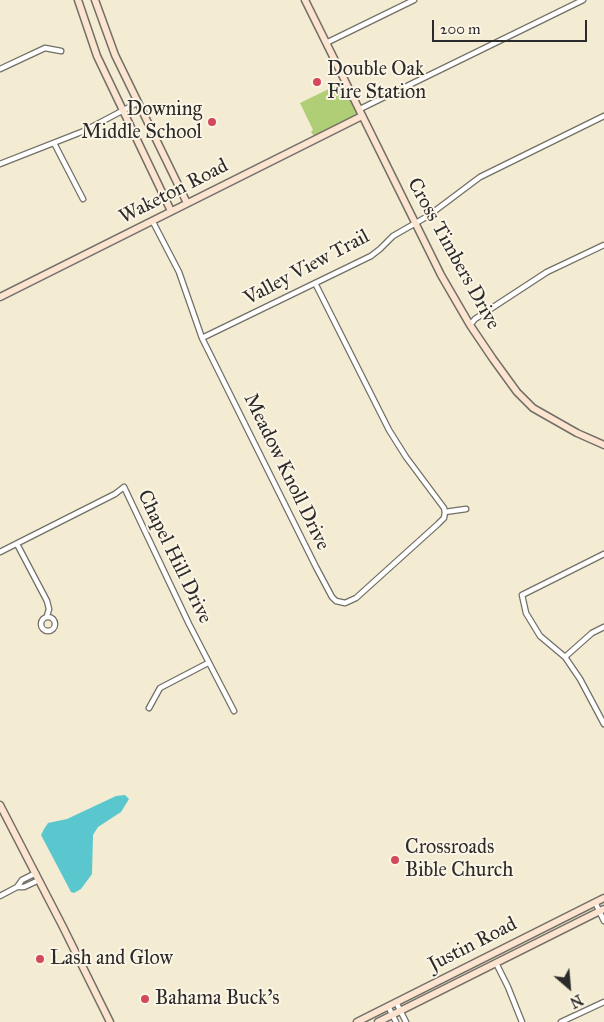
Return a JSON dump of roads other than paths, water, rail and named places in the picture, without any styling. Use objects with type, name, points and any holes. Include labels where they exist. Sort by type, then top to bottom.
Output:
[{"type":"street","points":[[78,0],[97,56],[172,211]]},
{"type":"street","name":"Cross Timbers Drive","points":[[305,0],[441,275],[470,325],[517,392],[533,408],[570,429],[604,444]]},
{"type":"street","points":[[326,43],[414,0]]},
{"type":"street","points":[[360,109],[583,0]]},
{"type":"street","points":[[97,1],[115,55],[187,203]]},
{"type":"street","points":[[0,69],[45,48],[61,51]]},
{"type":"street","points":[[0,164],[84,131],[137,103]]},
{"type":"street","name":"Waketon Road","points":[[0,297],[154,222],[187,203],[362,116]]},
{"type":"street","name":"Valley View Trail","points":[[202,338],[371,256],[393,236],[428,216],[480,177],[604,116]]},
{"type":"street","points":[[54,143],[83,199]]},
{"type":"street","name":"Meadow Knoll Drive","points":[[154,222],[179,272],[202,338],[329,594],[336,601],[345,603],[356,598],[438,524],[444,518],[445,512]]},
{"type":"street","points":[[470,325],[475,319],[547,272],[604,245]]},
{"type":"street","points":[[316,283],[389,430],[406,457],[445,512],[466,509]]},
{"type":"street","name":"Chapel Hill Drive","points":[[0,552],[115,494],[124,487],[208,663],[234,711]]},
{"type":"street","points":[[17,544],[47,601],[50,609],[47,616]]},
{"type":"street","points":[[604,554],[522,595],[526,613],[540,636],[565,657],[602,713],[604,724]]},
{"type":"street","points":[[565,657],[592,633],[604,627]]},
{"type":"street","points":[[149,708],[160,688],[208,663]]},
{"type":"street","points":[[0,805],[110,1022]]},
{"type":"street","points":[[0,896],[17,887],[24,887],[37,876]]},
{"type":"street","name":"Justin Road","points":[[357,1022],[604,898]]},
{"type":"street","points":[[595,902],[602,910],[604,921]]},
{"type":"street","name":"Justin Road","points":[[378,1022],[602,910]]},
{"type":"street","points":[[496,963],[509,988],[522,1022]]},
{"type":"street","points":[[396,1002],[406,1022]]},
{"type":"street","points":[[562,1022],[604,1002]]},
{"type":"street","points":[[388,1006],[396,1022]]},
{"type":"water","points":[[125,795],[129,799],[121,812],[98,827],[93,835],[92,874],[81,889],[74,893],[71,892],[41,835],[44,829],[48,823],[67,819],[116,796]]},
{"type":"place","name":"Double Oak Fire Station","points":[[317,82]]},
{"type":"place","name":"Downing Middle School","points":[[212,122]]},
{"type":"place","name":"Crossroads Bible Church","points":[[395,860]]},
{"type":"place","name":"Lash and Glow","points":[[40,959]]},
{"type":"place","name":"Bahama Buck's","points":[[145,999]]}]
